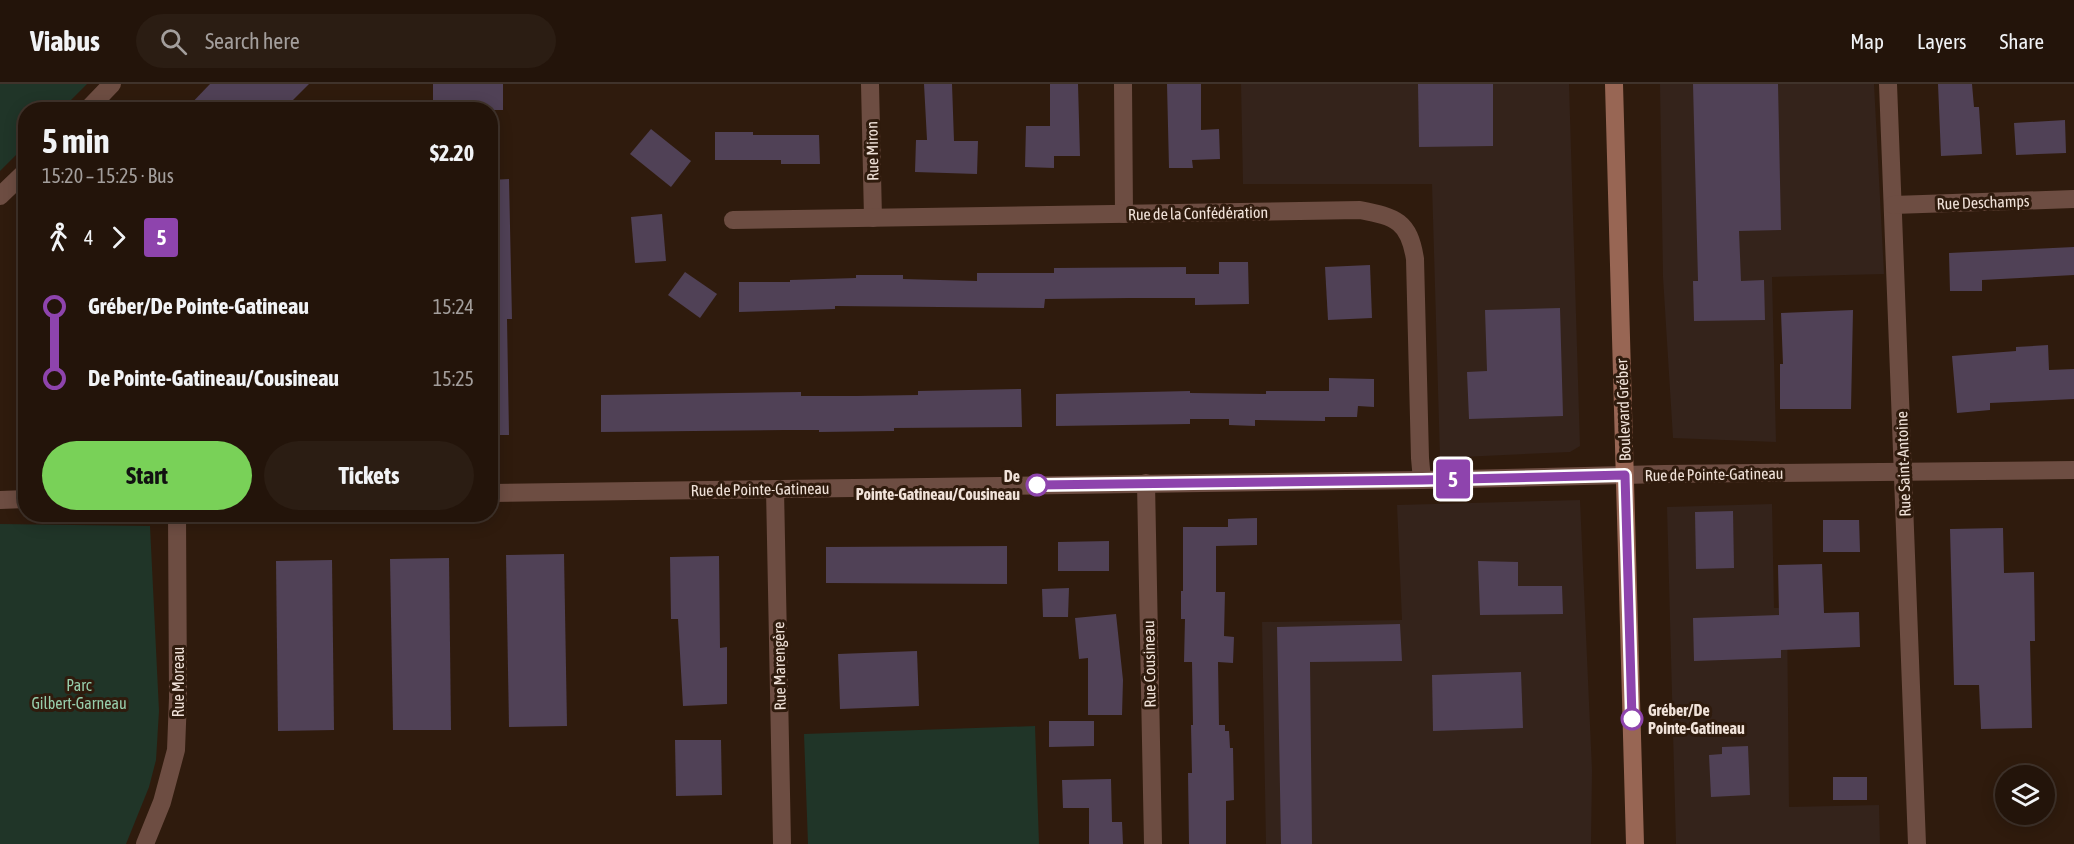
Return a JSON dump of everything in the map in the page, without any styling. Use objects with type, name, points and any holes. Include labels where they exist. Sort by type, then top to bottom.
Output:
[{"type":"main road","name":"Boulevard Gréber","points":[[1614,84],[1635,844]]},
{"type":"street","points":[[95,102],[112,84]]},
{"type":"street","name":"Rue Miron","points":[[870,84],[873,218]]},
{"type":"street","points":[[1123,84],[1124,214]]},
{"type":"street","name":"Rue Saint-Antoine","points":[[1888,84],[1917,844]]},
{"type":"street","points":[[0,196],[18,179]]},
{"type":"street","name":"Rue Deschamps","points":[[1893,205],[2074,199]]},
{"type":"street","name":"Rue de la Confédération","points":[[733,220],[1360,210],[1384,215],[1401,224],[1412,240],[1415,259],[1422,480]]},
{"type":"street","name":"Rue de Pointe-Gatineau","points":[[498,493],[2074,470]]},
{"type":"street","name":"Rue Cousineau","points":[[1146,483],[1153,844]]},
{"type":"street","name":"Rue Marengère","points":[[775,489],[782,844]]},
{"type":"street","points":[[0,500],[18,499]]},
{"type":"street","name":"Rue Moreau","points":[[145,844],[162,802],[176,750],[177,522]]},
{"type":"shaded area","points":[[1241,84],[1569,84],[1580,446],[1570,452],[1440,458],[1432,184],[1243,184]]},
{"type":"shaded area","points":[[1660,84],[1874,84],[1884,274],[1772,277],[1776,442],[1673,438],[1663,277]]},
{"type":"shaded area","points":[[1580,500],[1592,770],[1591,844],[1266,844],[1262,622],[1402,620],[1397,505]]},
{"type":"shaded area","points":[[1772,504],[1774,608],[1787,608],[1789,807],[1879,805],[1880,844],[1676,844],[1667,507]]},
{"type":"green space","points":[[0,84],[87,84],[69,102],[18,102],[18,153],[0,171]]},
{"type":"green space","name":"Parc Gilbert-Garneau","points":[[0,524],[150,526],[159,711],[156,760],[149,787],[126,844],[0,844]]},
{"type":"green space","points":[[1035,726],[1039,844],[808,844],[804,734]]},
{"type":"building","points":[[210,84],[309,84],[291,102],[193,102]]},
{"type":"building","points":[[433,84],[503,84],[503,110],[498,110],[498,102],[433,102]]},
{"type":"building","points":[[924,84],[952,84],[954,141],[978,141],[977,174],[915,172],[916,140],[927,140]]},
{"type":"building","points":[[1050,84],[1078,84],[1080,156],[1054,156],[1054,168],[1025,167],[1026,126],[1050,126]]},
{"type":"building","points":[[1167,84],[1201,84],[1201,130],[1219,129],[1220,159],[1192,160],[1193,168],[1169,168]]},
{"type":"building","points":[[1418,84],[1493,84],[1493,146],[1419,147]]},
{"type":"building","points":[[1693,84],[1778,84],[1781,230],[1739,231],[1741,281],[1764,280],[1765,320],[1694,321],[1693,281],[1698,281]]},
{"type":"building","points":[[1938,84],[1972,84],[1974,107],[1979,107],[1982,154],[1941,156]]},
{"type":"building","points":[[2065,120],[2066,153],[2016,155],[2014,123]]},
{"type":"building","points":[[651,129],[691,161],[671,187],[630,154]]},
{"type":"building","points":[[715,132],[753,132],[753,135],[819,135],[820,164],[781,164],[781,160],[715,160]]},
{"type":"building","points":[[509,179],[512,319],[507,319],[509,435],[498,435],[498,180]]},
{"type":"building","points":[[662,214],[666,261],[635,263],[631,217]]},
{"type":"building","points":[[2074,247],[2074,275],[1982,280],[1982,291],[1950,291],[1949,253]]},
{"type":"building","points":[[1219,262],[1248,262],[1249,304],[1195,305],[1195,298],[1045,299],[1044,308],[835,306],[835,309],[739,312],[739,282],[790,282],[790,280],[856,278],[856,275],[903,275],[903,279],[977,281],[977,273],[1054,273],[1054,268],[1186,267],[1186,274],[1219,274]]},
{"type":"building","points":[[1370,265],[1372,318],[1328,320],[1325,267]]},
{"type":"building","points":[[685,272],[717,294],[700,318],[668,295]]},
{"type":"building","points":[[1560,308],[1563,416],[1469,419],[1467,372],[1487,371],[1485,310]]},
{"type":"building","points":[[1853,310],[1851,409],[1780,409],[1780,364],[1783,364],[1781,313]]},
{"type":"building","points":[[2048,345],[2049,370],[2074,369],[2074,399],[1990,403],[1990,410],[1957,413],[1952,356],[2016,351],[2016,347]]},
{"type":"building","points":[[1329,378],[1374,379],[1374,407],[1358,406],[1357,417],[1325,417],[1325,421],[1255,420],[1255,426],[1229,425],[1229,419],[1190,419],[1190,424],[1056,426],[1056,394],[1190,391],[1190,393],[1266,394],[1266,391],[1329,391]]},
{"type":"building","points":[[1021,389],[1022,427],[894,428],[894,431],[819,432],[819,430],[785,430],[601,432],[601,395],[801,392],[801,396],[856,396],[918,395],[918,391]]},
{"type":"building","points":[[1733,511],[1734,568],[1696,569],[1695,512]]},
{"type":"building","points":[[1257,518],[1257,545],[1216,546],[1216,592],[1225,592],[1224,636],[1234,637],[1233,663],[1218,662],[1219,725],[1225,725],[1225,731],[1229,731],[1230,748],[1233,748],[1234,800],[1226,801],[1226,844],[1189,844],[1188,773],[1192,773],[1192,662],[1184,662],[1185,619],[1181,619],[1183,527],[1228,527],[1228,519]]},
{"type":"building","points":[[1823,520],[1859,520],[1860,552],[1823,552]]},
{"type":"building","points":[[2003,528],[2004,573],[2034,572],[2035,641],[2030,641],[2032,728],[1981,729],[1979,685],[1954,685],[1950,529]]},
{"type":"building","points":[[1109,541],[1109,571],[1058,571],[1058,542]]},
{"type":"building","points":[[1007,546],[1007,584],[826,583],[826,547]]},
{"type":"building","points":[[564,554],[567,726],[509,727],[506,555]]},
{"type":"building","points":[[719,556],[720,648],[727,647],[727,704],[683,706],[678,619],[671,619],[670,557]]},
{"type":"building","points":[[449,558],[451,730],[393,730],[390,559]]},
{"type":"building","points":[[332,560],[334,730],[278,731],[276,561]]},
{"type":"building","points":[[1478,561],[1518,562],[1518,586],[1562,586],[1563,614],[1480,615]]},
{"type":"building","points":[[1822,564],[1824,613],[1859,612],[1860,647],[1781,650],[1781,658],[1694,661],[1693,618],[1779,615],[1778,565]]},
{"type":"building","points":[[1069,588],[1068,617],[1043,617],[1042,589]]},
{"type":"building","points":[[1116,614],[1123,680],[1122,715],[1088,715],[1088,658],[1079,659],[1075,618]]},
{"type":"building","points":[[1400,624],[1402,661],[1310,662],[1312,844],[1281,844],[1277,627]]},
{"type":"building","points":[[917,651],[919,706],[840,709],[838,654]]},
{"type":"building","points":[[1521,672],[1523,728],[1433,731],[1432,675]]},
{"type":"building","points":[[1049,721],[1094,721],[1094,746],[1049,747]]},
{"type":"building","points":[[675,740],[721,740],[722,795],[676,796]]},
{"type":"building","points":[[1748,746],[1750,795],[1711,797],[1709,755],[1722,754],[1722,747]]},
{"type":"building","points":[[1833,777],[1867,777],[1867,800],[1833,800]]},
{"type":"building","points":[[1111,779],[1112,822],[1122,822],[1123,844],[1089,844],[1089,808],[1063,808],[1062,780]]},
{"type":"bus line","name":"5","points":[[1037,485],[1625,475],[1632,719]]},
{"type":"place","name":"De Pointe-Gatineau/Cousineau","points":[[1037,485]]},
{"type":"place","name":"Gréber/De Pointe-Gatineau","points":[[1632,719]]}]
